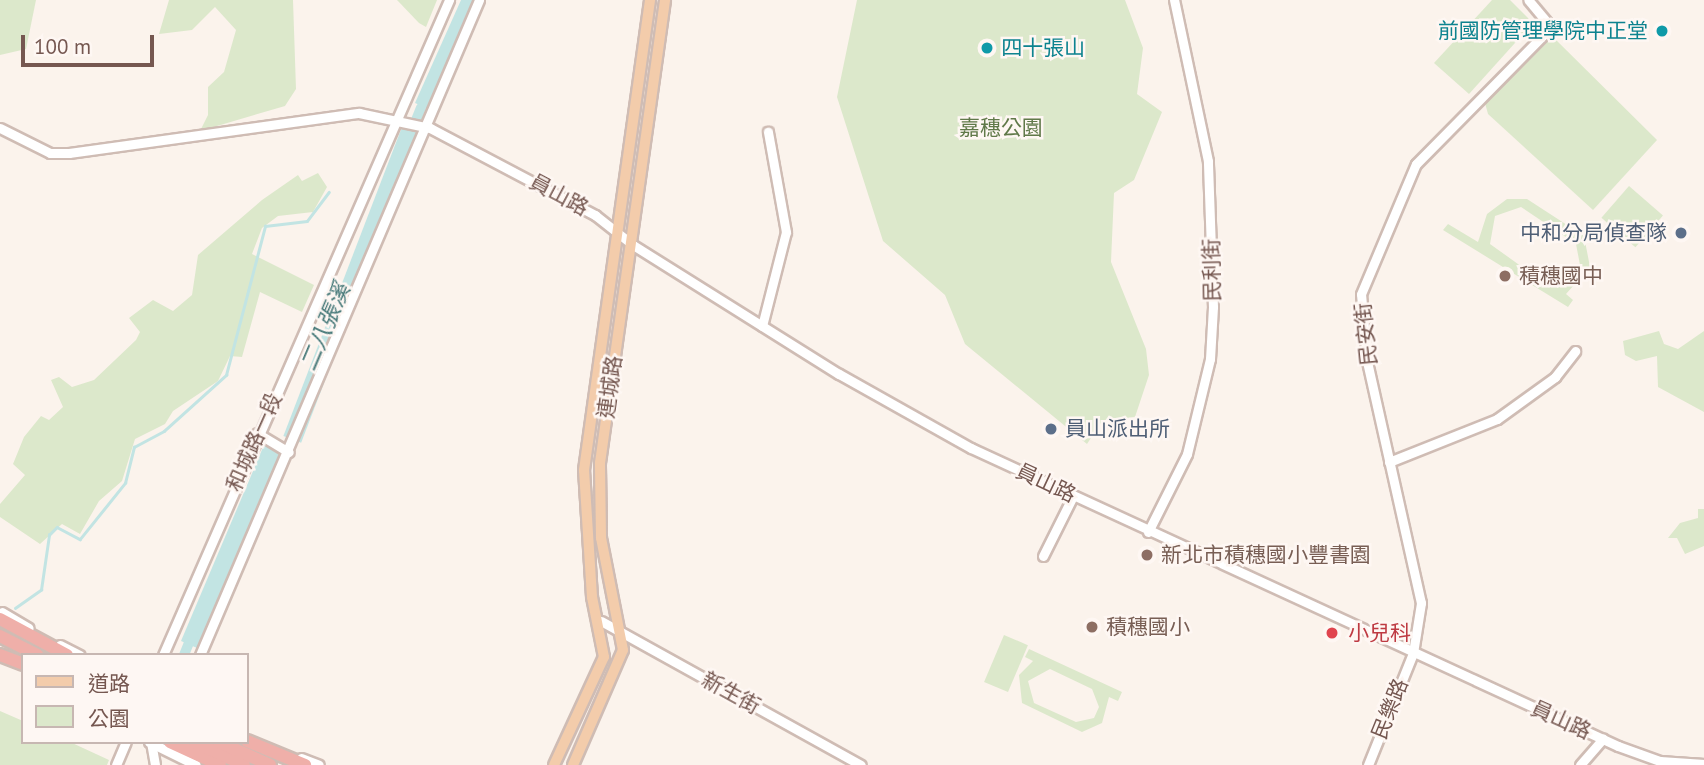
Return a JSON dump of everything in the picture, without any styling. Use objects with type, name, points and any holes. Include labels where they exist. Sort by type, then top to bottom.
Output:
[{"type":"highway","points":[[1,615],[64,653]]},
{"type":"highway","points":[[0,636],[33,653]]},
{"type":"highway","points":[[0,654],[21,664]]},
{"type":"highway","points":[[248,741],[304,764]]},
{"type":"highway","points":[[199,744],[244,765]]},
{"type":"highway","points":[[223,744],[270,765]]},
{"type":"highway","points":[[167,746],[220,765]]},
{"type":"main road","name":"連城路","points":[[555,761],[604,657],[601,621],[592,597],[584,470],[650,0]]},
{"type":"main road","name":"連城路","points":[[573,765],[614,681],[621,635],[601,538],[599,481],[665,0]]},
{"type":"street","name":"和城路一段","points":[[164,653],[257,433],[400,119],[449,0]]},
{"type":"street","name":"和城路一段","points":[[201,653],[289,452],[479,0]]},
{"type":"street","name":"民利街","points":[[1149,532],[1187,454],[1210,359],[1213,307],[1208,161],[1174,0]]},
{"type":"street","name":"民安街","points":[[1413,653],[1421,603],[1367,361],[1365,280],[1416,164],[1550,27],[1528,0]]},
{"type":"street","points":[[0,128],[50,153],[98,153],[359,113],[400,119]]},
{"type":"street","name":"員山路","points":[[400,119],[427,127],[617,229],[633,245],[930,426],[1149,532],[1603,738],[1660,761],[1704,764]]},
{"type":"street","points":[[762,326],[786,232],[768,132]]},
{"type":"street","points":[[1389,462],[1497,419],[1555,377],[1575,351]]},
{"type":"street","points":[[257,433],[289,452]]},
{"type":"street","points":[[1043,556],[1073,496]]},
{"type":"street","points":[[1,615],[76,653]]},
{"type":"street","name":"新生街","points":[[601,621],[621,635],[861,765]]},
{"type":"street","name":"民樂路","points":[[1368,765],[1413,653]]},
{"type":"street","points":[[248,735],[319,765]]},
{"type":"street","points":[[1580,765],[1603,738]]},
{"type":"street","points":[[116,765],[125,744]]},
{"type":"street","points":[[151,744],[157,765]]},
{"type":"street","points":[[157,765],[167,746],[196,765]]},
{"type":"green space","points":[[0,0],[36,0],[26,49],[0,55]]},
{"type":"green space","points":[[169,0],[293,0],[296,89],[285,106],[200,131],[208,115],[208,87],[224,72],[236,30],[215,7],[192,30],[159,34]]},
{"type":"green space","points":[[397,0],[437,0],[426,27]]},
{"type":"green space","name":"嘉穗公園","points":[[857,0],[1125,0],[1143,48],[1137,94],[1162,112],[1134,180],[1114,193],[1111,262],[1146,349],[1149,375],[1135,417],[1102,421],[1087,444],[965,344],[945,295],[883,241],[837,97]]},
{"type":"green space","points":[[1492,0],[1510,0],[1533,23],[1469,94],[1434,63]]},
{"type":"green space","points":[[1550,34],[1657,140],[1593,210],[1488,114],[1485,103]]},
{"type":"green space","points":[[318,173],[327,187],[313,212],[278,216],[262,228],[252,254],[314,285],[302,312],[260,292],[242,357],[230,356],[218,381],[173,411],[165,424],[135,439],[122,481],[99,501],[80,534],[62,524],[40,544],[0,517],[0,504],[25,475],[13,464],[24,437],[41,416],[49,420],[63,407],[51,380],[59,377],[72,387],[94,380],[136,340],[140,332],[129,318],[153,300],[173,311],[192,295],[198,255],[262,200],[298,175],[302,181]]},
{"type":"green space","points":[[1629,186],[1663,216],[1635,247],[1601,218]]},
{"type":"green space","points":[[1507,199],[1527,199],[1584,236],[1590,267],[1566,294],[1573,300],[1568,307],[1443,230],[1448,224],[1478,242],[1487,214]],"holes":[[[1521,207],[1576,244],[1580,265],[1571,280],[1546,284],[1490,244],[1495,216]]]},
{"type":"green space","points":[[1659,331],[1664,344],[1678,349],[1704,331],[1704,412],[1658,387],[1657,356],[1636,361],[1625,355],[1623,341]]},
{"type":"green space","points":[[1698,509],[1704,509],[1704,546],[1685,554],[1677,538],[1668,538],[1680,523],[1698,518]]},
{"type":"green space","points":[[1004,635],[1028,645],[1008,692],[984,682]]},
{"type":"green space","points":[[1029,649],[1122,692],[1118,701],[1109,697],[1102,723],[1082,732],[1022,703],[1019,675],[1033,661],[1025,657]],"holes":[[[1050,669],[1092,689],[1099,707],[1094,718],[1076,722],[1034,703],[1028,681]]]},
{"type":"green space","points":[[0,711],[21,720],[21,744],[74,744],[109,760],[107,765],[0,765]]},
{"type":"water","points":[[461,0],[473,0],[431,110],[415,103]]},
{"type":"water","points":[[402,127],[420,134],[301,443],[283,436]]},
{"type":"water","points":[[264,445],[282,455],[197,648],[181,641]]},
{"type":"waterway","name":"二八張溪","points":[[412,130],[421,108]]},
{"type":"waterway","points":[[15,608],[41,590],[49,535],[57,527],[80,539],[125,483],[134,447],[164,431],[226,375],[265,226],[307,221],[329,192]]},
{"type":"waterway","name":"二八張溪","points":[[185,653],[192,635]]},
{"type":"place","name":"前國防管理學院中正堂","points":[[1662,31]]},
{"type":"place","name":"四十張山","points":[[987,48]]},
{"type":"place","name":"中和分局偵查隊","points":[[1681,233]]},
{"type":"place","name":"積穗國中","points":[[1505,276]]},
{"type":"place","name":"員山派出所","points":[[1051,429]]},
{"type":"place","name":"新北市積穗國小豐書園","points":[[1147,555]]},
{"type":"place","name":"積穗國小","points":[[1092,627]]},
{"type":"place","name":"小兒科","points":[[1332,633]]}]
